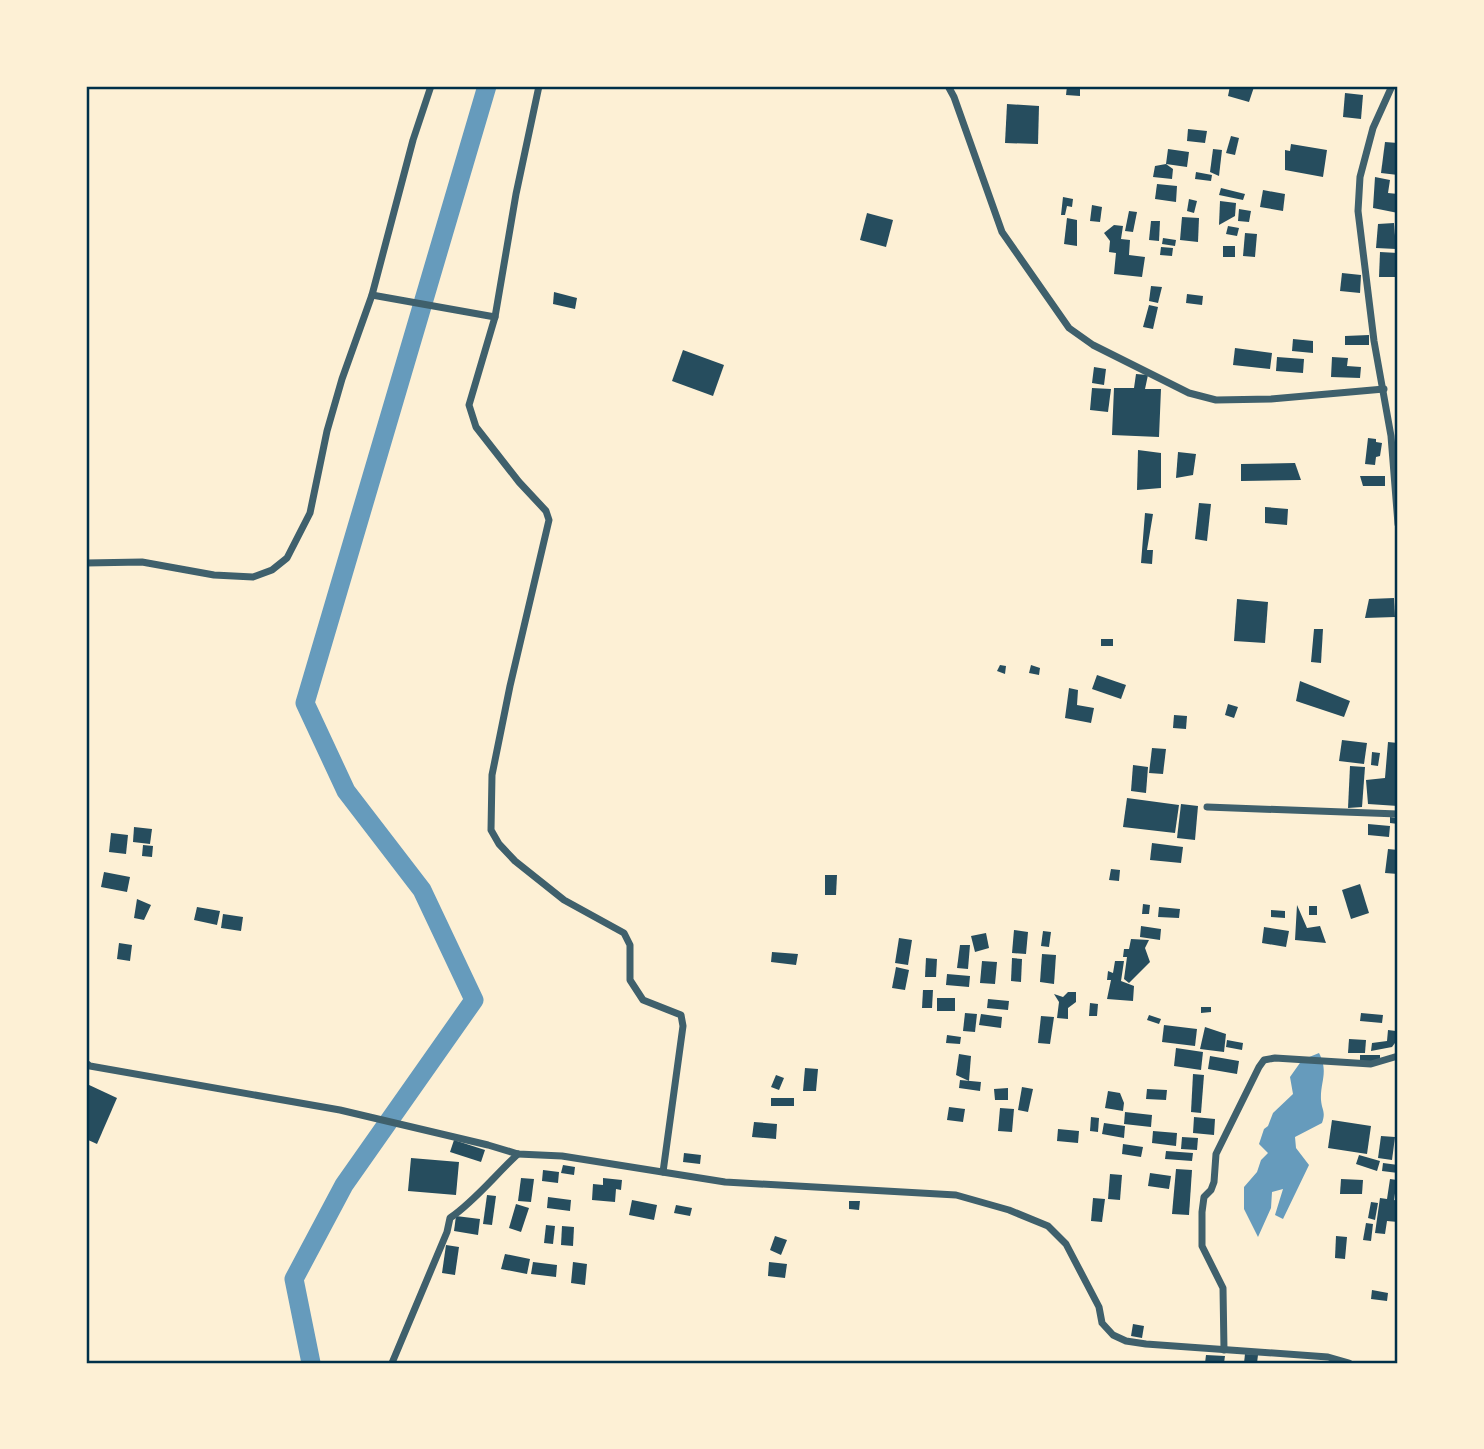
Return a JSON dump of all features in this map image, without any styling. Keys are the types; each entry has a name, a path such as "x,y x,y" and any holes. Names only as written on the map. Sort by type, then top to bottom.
{"street":[{"path":"86,563 142,562 214,575 253,577 272,570 287,558 310,513 327,430 372,295 431,86"},
{"path":"539,86 516,194 495,317 468,405 477,427 519,482 546,511 549,520 509,685 492,775 491,830 499,844 515,861 564,900 624,933 631,945 630,980 643,1000 681,1015 683,1026 663,1172"},
{"path":"948,86 1002,232 1069,328 1093,345 1189,393 1216,400 1272,399 1384,389"},
{"path":"1392,86 1373,128 1358,194 1374,341 1391,436 1398,524"},
{"path":"372,295 495,317"},
{"path":"1207,807 1398,814"},
{"path":"1224,1350 1223,1288 1202,1246 1202,1212 1204,1197 1211,1190 1213,1182 1216,1154 1259,1067 1264,1060 1275,1058 1371,1064 1398,1056"},
{"path":"86,1063 90,1066 340,1110 488,1144 518,1154 562,1156 725,1182 956,1195 1009,1210 1048,1226 1066,1244 1099,1307 1102,1323 1113,1335 1146,1344 1328,1357 1349,1363"},
{"path":"392,1363 450,1219 466,1207 518,1154"}],"water":[{"path":"1319,1053 1324,1071 1321,1094 1324,1113 1322,1123 1295,1137 1296,1148 1309,1165 1283,1219 1275,1215 1283,1189 1272,1192 1271,1208 1258,1237 1244,1209 1244,1187 1268,1153 1259,1144 1264,1129 1273,1113 1293,1094 1290,1077 1302,1060"}],"building":[{"path":"1067,86 1080,86 1080,96 1066,95"},
{"path":"1230,86 1254,87 1249,102 1228,96"},
{"path":"1345,93 1363,95 1361,119 1343,117"},
{"path":"1007,104 1039,106 1038,144 1005,143"},
{"path":"1188,129 1207,131 1205,143 1187,141"},
{"path":"1231,136 1239,138 1235,155 1226,153"},
{"path":"1385,142 1398,143 1398,175 1381,173"},
{"path":"1291,144 1327,150 1323,177 1285,170 1285,150 1290,151"},
{"path":"1168,149 1189,152 1187,167 1166,164"},
{"path":"1213,149 1222,150 1219,176 1210,172"},
{"path":"1166,164 1173,169 1172,179 1153,177 1155,166"},
{"path":"1196,172 1212,175 1211,181 1195,179"},
{"path":"1375,177 1390,180 1388,193 1398,194 1398,213 1373,208"},
{"path":"1157,184 1177,186 1176,202 1155,199"},
{"path":"1221,188 1245,194 1243,200 1219,195"},
{"path":"1263,190 1285,194 1283,211 1260,207"},
{"path":"1063,197 1073,199 1072,207 1067,206 1065,215 1061,215"},
{"path":"1189,199 1197,201 1194,213 1187,211"},
{"path":"1220,201 1236,203 1235,216 1219,225"},
{"path":"1092,205 1102,207 1100,222 1090,221"},
{"path":"1239,209 1251,211 1249,222 1238,221"},
{"path":"1129,211 1137,212 1133,232 1125,231"},
{"path":"867,213 893,220 886,247 860,240"},
{"path":"1182,217 1199,218 1198,242 1180,240"},
{"path":"1067,218 1077,220 1077,246 1064,244"},
{"path":"1151,221 1160,221 1159,241 1149,240"},
{"path":"1394,223 1396,249 1376,248 1378,224"},
{"path":"1114,225 1123,226 1121,239 1130,240 1129,255 1145,257 1142,277 1114,274 1116,253 1109,252 1110,241 1104,233"},
{"path":"1228,226 1239,228 1237,236 1226,234"},
{"path":"1245,233 1257,234 1255,257 1243,256"},
{"path":"1163,238 1176,240 1175,246 1162,244"},
{"path":"1223,246 1235,246 1235,257 1223,257"},
{"path":"1161,247 1173,248 1172,256 1160,255"},
{"path":"1380,252 1398,253 1398,277 1379,277"},
{"path":"1342,273 1361,275 1360,293 1340,291"},
{"path":"1151,286 1162,287 1158,303 1149,301"},
{"path":"554,292 577,298 575,309 553,304"},
{"path":"1187,294 1203,296 1202,305 1186,303"},
{"path":"1149,305 1158,307 1153,329 1143,327"},
{"path":"1369,335 1369,345 1345,345 1345,336"},
{"path":"1293,339 1313,341 1313,353 1292,351"},
{"path":"1235,348 1272,353 1270,369 1233,365"},
{"path":"683,350 724,365 713,396 672,381"},
{"path":"1277,357 1304,359 1303,373 1276,371"},
{"path":"1332,357 1348,358 1347,366 1361,367 1360,378 1331,377"},
{"path":"1094,367 1106,369 1104,385 1092,383"},
{"path":"1136,374 1148,375 1145,389 1161,389 1159,437 1112,435 1114,388 1134,388"},
{"path":"1092,388 1111,389 1108,412 1090,410"},
{"path":"1368,438 1382,443 1375,465 1365,464"},
{"path":"1138,450 1161,453 1161,488 1137,490"},
{"path":"1178,452 1196,454 1193,475 1176,478"},
{"path":"1295,463 1301,480 1241,481 1241,464"},
{"path":"1360,476 1385,476 1385,486 1363,486"},
{"path":"1199,503 1211,504 1207,541 1195,539"},
{"path":"1265,507 1288,509 1287,525 1265,523"},
{"path":"1145,513 1153,514 1147,550 1153,550 1152,564 1141,563"},
{"path":"1394,598 1395,617 1365,618 1369,599"},
{"path":"1237,599 1268,602 1265,643 1234,641"},
{"path":"1314,629 1323,629 1321,663 1311,662"},
{"path":"1101,639 1113,639 1113,646 1101,646"},
{"path":"1000,665 1006,666 1005,674 997,671"},
{"path":"1031,665 1040,668 1039,675 1029,673"},
{"path":"1097,675 1126,685 1121,699 1092,689"},
{"path":"1300,681 1350,701 1344,717 1296,701"},
{"path":"1069,688 1078,690 1077,705 1094,708 1091,723 1065,718"},
{"path":"1228,704 1238,707 1234,718 1225,715"},
{"path":"1174,715 1187,716 1186,729 1173,728"},
{"path":"1342,740 1367,743 1364,764 1339,761"},
{"path":"1388,742 1398,743 1398,806 1368,804 1366,780 1385,778"},
{"path":"1152,748 1166,749 1163,774 1149,773"},
{"path":"1372,752 1380,753 1378,766 1371,765"},
{"path":"1133,765 1148,767 1146,793 1131,791"},
{"path":"1350,766 1365,767 1362,807 1348,808"},
{"path":"1127,798 1179,805 1175,833 1123,827"},
{"path":"1181,804 1198,806 1195,840 1177,838"},
{"path":"1390,817 1398,818 1398,824 1390,823"},
{"path":"1368,824 1390,826 1389,837 1368,835"},
{"path":"134,827 152,829 150,844 133,842"},
{"path":"111,833 128,835 126,854 109,852"},
{"path":"1152,843 1183,847 1181,863 1150,860"},
{"path":"143,845 153,846 152,857 142,856"},
{"path":"1388,849 1398,850 1398,874 1385,873"},
{"path":"1111,869 1120,870 1119,881 1109,880"},
{"path":"104,872 130,877 127,892 101,887"},
{"path":"825,875 837,875 836,895 825,895"},
{"path":"1360,884 1369,913 1351,919 1342,890"},
{"path":"137,899 151,905 144,920 134,918"},
{"path":"1143,904 1150,905 1149,914 1142,914"},
{"path":"1297,905 1307,928 1320,926 1326,943 1295,940"},
{"path":"1309,906 1317,906 1317,915 1309,915"},
{"path":"197,907 220,911 217,925 194,920"},
{"path":"1159,907 1180,909 1179,918 1158,917"},
{"path":"1271,910 1285,911 1285,918 1271,917"},
{"path":"223,914 243,917 241,931 221,928"},
{"path":"1141,926 1161,929 1160,940 1140,937"},
{"path":"1264,927 1289,931 1286,947 1262,943"},
{"path":"1014,930 1028,932 1026,954 1012,953"},
{"path":"1043,931 1051,932 1049,947 1041,946"},
{"path":"986,933 989,948 975,952 971,936"},
{"path":"899,938 912,940 908,965 895,963"},
{"path":"1131,939 1149,940 1145,948 1150,962 1129,983 1124,979 1127,957 1123,957 1124,949 1129,949"},
{"path":"119,943 132,945 130,961 117,959"},
{"path":"960,945 970,945 968,969 957,968"},
{"path":"772,952 798,954 796,965 771,962"},
{"path":"1042,954 1056,955 1054,984 1040,982"},
{"path":"926,958 937,959 936,977 925,977"},
{"path":"1012,958 1022,959 1021,982 1011,981"},
{"path":"982,961 997,962 995,984 980,983"},
{"path":"1115,961 1124,961 1121,981 1134,986 1133,1001 1107,999 1111,980 1107,980 1108,971 1113,973"},
{"path":"896,967 909,970 905,990 892,988"},
{"path":"947,974 970,976 969,987 946,985"},
{"path":"923,990 933,990 932,1008 922,1008"},
{"path":"1068,992 1076,992 1076,1002 1068,1008 1068,1019 1057,1018 1059,1002 1054,994 1063,997"},
{"path":"937,998 955,998 955,1011 937,1011"},
{"path":"988,999 1009,1001 1008,1010 987,1008"},
{"path":"1090,1003 1098,1004 1097,1016 1089,1016"},
{"path":"1201,1007 1211,1007 1211,1012 1201,1013"},
{"path":"965,1013 977,1014 975,1032 963,1031"},
{"path":"1361,1013 1383,1015 1382,1023 1360,1021"},
{"path":"981,1014 1002,1017 1001,1028 979,1025"},
{"path":"1149,1015 1161,1019 1159,1024 1147,1020"},
{"path":"1041,1016 1054,1017 1050,1044 1038,1043"},
{"path":"1164,1025 1197,1029 1195,1046 1162,1042"},
{"path":"1398,1026 1398,1039 1392,1047 1371,1051 1372,1043 1387,1041 1388,1030 1396,1031"},
{"path":"1205,1027 1226,1034 1224,1052 1200,1049"},
{"path":"947,1035 961,1037 960,1044 946,1043"},
{"path":"1349,1039 1366,1040 1365,1053 1348,1053"},
{"path":"1227,1040 1243,1043 1242,1050 1226,1047"},
{"path":"1176,1048 1203,1052 1201,1070 1174,1066"},
{"path":"959,1054 971,1056 969,1081 956,1075"},
{"path":"1360,1055 1380,1055 1380,1061 1360,1061"},
{"path":"1210,1056 1239,1061 1237,1074 1208,1069"},
{"path":"805,1068 818,1069 816,1091 803,1091"},
{"path":"1193,1074 1204,1075 1201,1113 1191,1112"},
{"path":"776,1075 784,1078 779,1090 771,1087"},
{"path":"960,1080 981,1082 980,1091 959,1088"},
{"path":"87,1084 117,1098 97,1144 86,1139"},
{"path":"1022,1087 1033,1089 1028,1112 1018,1110"},
{"path":"1008,1088 1008,1100 995,1100 994,1089"},
{"path":"1147,1089 1167,1090 1166,1100 1146,1099"},
{"path":"1108,1091 1120,1093 1124,1103 1123,1111 1105,1108"},
{"path":"771,1098 794,1098 794,1106 771,1106"},
{"path":"949,1107 965,1109 963,1122 947,1120"},
{"path":"1000,1108 1014,1109 1012,1132 998,1131"},
{"path":"1125,1112 1152,1115 1151,1127 1124,1124"},
{"path":"1091,1117 1099,1118 1098,1132 1090,1131"},
{"path":"1194,1117 1215,1119 1214,1135 1193,1133"},
{"path":"1332,1120 1371,1126 1367,1154 1328,1148"},
{"path":"754,1122 777,1124 776,1139 752,1137"},
{"path":"1104,1123 1125,1126 1124,1138 1102,1134"},
{"path":"1058,1129 1079,1131 1078,1143 1057,1141"},
{"path":"1153,1131 1177,1133 1176,1146 1152,1143"},
{"path":"1381,1136 1395,1137 1392,1160 1378,1158"},
{"path":"1182,1137 1198,1138 1197,1150 1181,1149"},
{"path":"454,1140 485,1150 481,1162 450,1152"},
{"path":"1123,1144 1143,1147 1141,1157 1122,1154"},
{"path":"1166,1151 1193,1153 1192,1161 1165,1159"},
{"path":"684,1153 701,1155 700,1164 683,1162"},
{"path":"1359,1155 1380,1161 1377,1171 1356,1164"},
{"path":"411,1158 459,1162 456,1195 408,1191"},
{"path":"1383,1163 1398,1165 1398,1173 1382,1171"},
{"path":"563,1165 575,1167 574,1175 561,1173"},
{"path":"1176,1169 1192,1170 1189,1215 1172,1214"},
{"path":"543,1170 559,1172 558,1183 542,1181"},
{"path":"1150,1173 1171,1176 1169,1189 1148,1186"},
{"path":"1110,1174 1122,1175 1120,1200 1108,1199"},
{"path":"521,1178 534,1179 531,1202 518,1201"},
{"path":"603,1178 622,1180 621,1190 616,1189 615,1202 592,1200 593,1184 603,1185"},
{"path":"1341,1179 1363,1180 1362,1194 1340,1194"},
{"path":"1390,1179 1397,1180 1394,1200 1398,1201 1398,1222 1387,1221 1385,1234 1375,1233 1380,1198 1387,1199"},
{"path":"487,1195 496,1196 492,1225 483,1224"},
{"path":"548,1197 571,1200 570,1211 547,1208"},
{"path":"1093,1198 1105,1199 1102,1222 1091,1221"},
{"path":"632,1200 657,1205 654,1220 629,1215"},
{"path":"849,1201 860,1201 859,1210 849,1209"},
{"path":"1371,1202 1378,1203 1375,1220 1368,1218"},
{"path":"516,1204 529,1208 521,1232 509,1228"},
{"path":"676,1205 692,1208 690,1216 674,1213"},
{"path":"456,1216 480,1219 478,1235 454,1231"},
{"path":"1366,1223 1373,1224 1371,1241 1363,1240"},
{"path":"546,1225 555,1226 553,1244 544,1243"},
{"path":"562,1226 574,1227 573,1246 561,1245"},
{"path":"775,1236 787,1240 781,1255 770,1250"},
{"path":"1336,1236 1347,1237 1345,1259 1335,1258"},
{"path":"446,1245 459,1247 455,1275 442,1273"},
{"path":"505,1254 530,1259 527,1274 501,1269"},
{"path":"533,1262 557,1265 556,1277 531,1274"},
{"path":"573,1262 587,1264 585,1285 571,1283"},
{"path":"769,1262 787,1264 785,1278 768,1276"},
{"path":"1372,1290 1388,1293 1387,1301 1371,1299"},
{"path":"1133,1324 1144,1326 1142,1338 1131,1336"},
{"path":"1245,1354 1258,1355 1257,1363 1244,1363"},
{"path":"1206,1355 1225,1356 1224,1363 1205,1363"}],"waterway":[{"path":"311,1363 294,1279 344,1185 474,1000 422,890 346,791 305,703 487,86"}]}
